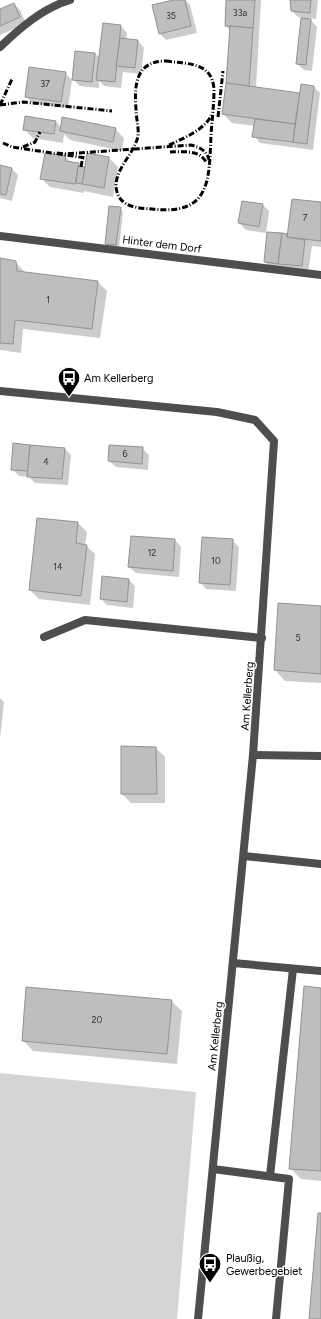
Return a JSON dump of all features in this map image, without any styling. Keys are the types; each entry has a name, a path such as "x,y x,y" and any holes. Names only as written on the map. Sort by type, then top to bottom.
{"street":[{"path":"0,47 16,32 40,15 70,0"},
{"name":"Hinter dem Dorf","path":"0,236 321,275"},
{"name":"Am Kellerberg","path":"0,391 217,412 255,420 274,441 253,755 198,1319"},
{"path":"44,637 85,620 262,638"},
{"path":"253,755 321,756"},
{"path":"244,856 321,864"},
{"path":"233,964 321,971"},
{"path":"270,1176 293,969"},
{"path":"213,1169 290,1179 276,1319"}],"shaded area":[{"path":"0,1073 196,1092 177,1319 0,1319"}],"building":[{"path":"173,0 185,0 191,26 159,34 152,5"},
{"path":"226,0 255,0 253,28 225,26"},
{"path":"290,0 311,0 310,13 291,11"},
{"path":"14,3 20,17 0,26 0,9"},
{"path":"301,18 311,19 306,65 296,64"},
{"path":"103,23 121,25 115,82 96,80"},
{"path":"230,26 253,28 249,86 226,83"},
{"path":"120,38 138,40 135,68 116,66"},
{"path":"75,51 95,53 92,82 72,80"},
{"path":"29,67 66,72 61,102 25,97"},
{"path":"226,83 300,93 295,124 222,114"},
{"path":"301,84 314,86 307,144 293,142"},
{"path":"25,116 56,121 54,134 23,130"},
{"path":"62,117 116,128 113,142 60,131"},
{"path":"255,119 295,124 293,142 252,137"},
{"path":"45,153 66,156 65,161 79,163 75,184 40,179"},
{"path":"87,153 109,157 104,188 82,184"},
{"path":"0,165 12,168 6,195 0,194"},
{"path":"78,166 85,167 82,184 76,183"},
{"path":"292,199 321,202 321,241 287,237"},
{"path":"242,201 263,204 259,227 238,223"},
{"path":"109,206 121,207 116,245 105,244"},
{"path":"267,232 282,233 278,264 264,262"},
{"path":"282,233 287,234 287,237 305,240 302,266 278,264"},
{"path":"0,258 16,261 17,271 98,281 92,329 15,320 13,344 0,343"},
{"path":"13,443 30,445 28,471 11,470"},
{"path":"30,445 65,448 62,479 27,477"},
{"path":"109,445 143,447 142,464 108,461"},
{"path":"37,518 78,522 76,543 87,545 81,596 29,590"},
{"path":"131,536 175,539 173,571 128,567"},
{"path":"202,537 233,539 230,585 199,583"},
{"path":"102,576 129,579 127,602 100,599"},
{"path":"278,603 321,606 321,674 274,670"},
{"path":"121,746 156,747 157,794 121,794"},
{"path":"304,986 321,988 321,1171 289,1169"},
{"path":"26,987 172,1000 167,1054 22,1041"},
{"path":"318,1213 321,1213 321,1319 309,1319"}],"railway":[{"path":"166,61 198,66 204,69 212,80 214,101 207,180 203,192 196,201 186,207 171,210 138,208 124,203 118,195 116,187 117,179 119,172 132,151 138,136 135,100 139,76 148,65 166,61"},
{"path":"218,117 223,71"},
{"path":"0,105 12,79"},
{"path":"0,105 23,102 112,111"},
{"path":"169,145 199,129 209,120 212,114"},
{"path":"23,147 35,142 40,132"},
{"path":"3,143 12,147 86,158"},
{"path":"57,153 64,154 191,145 203,150 207,154 209,160"},
{"path":"170,152 195,153 206,162"},
{"path":"81,167 83,156"}],"place":[{"name":"Am Kellerberg","path":"69,398"},
{"name":"Plaußig, Gewerbegebiet","path":"210,1284"}]}
